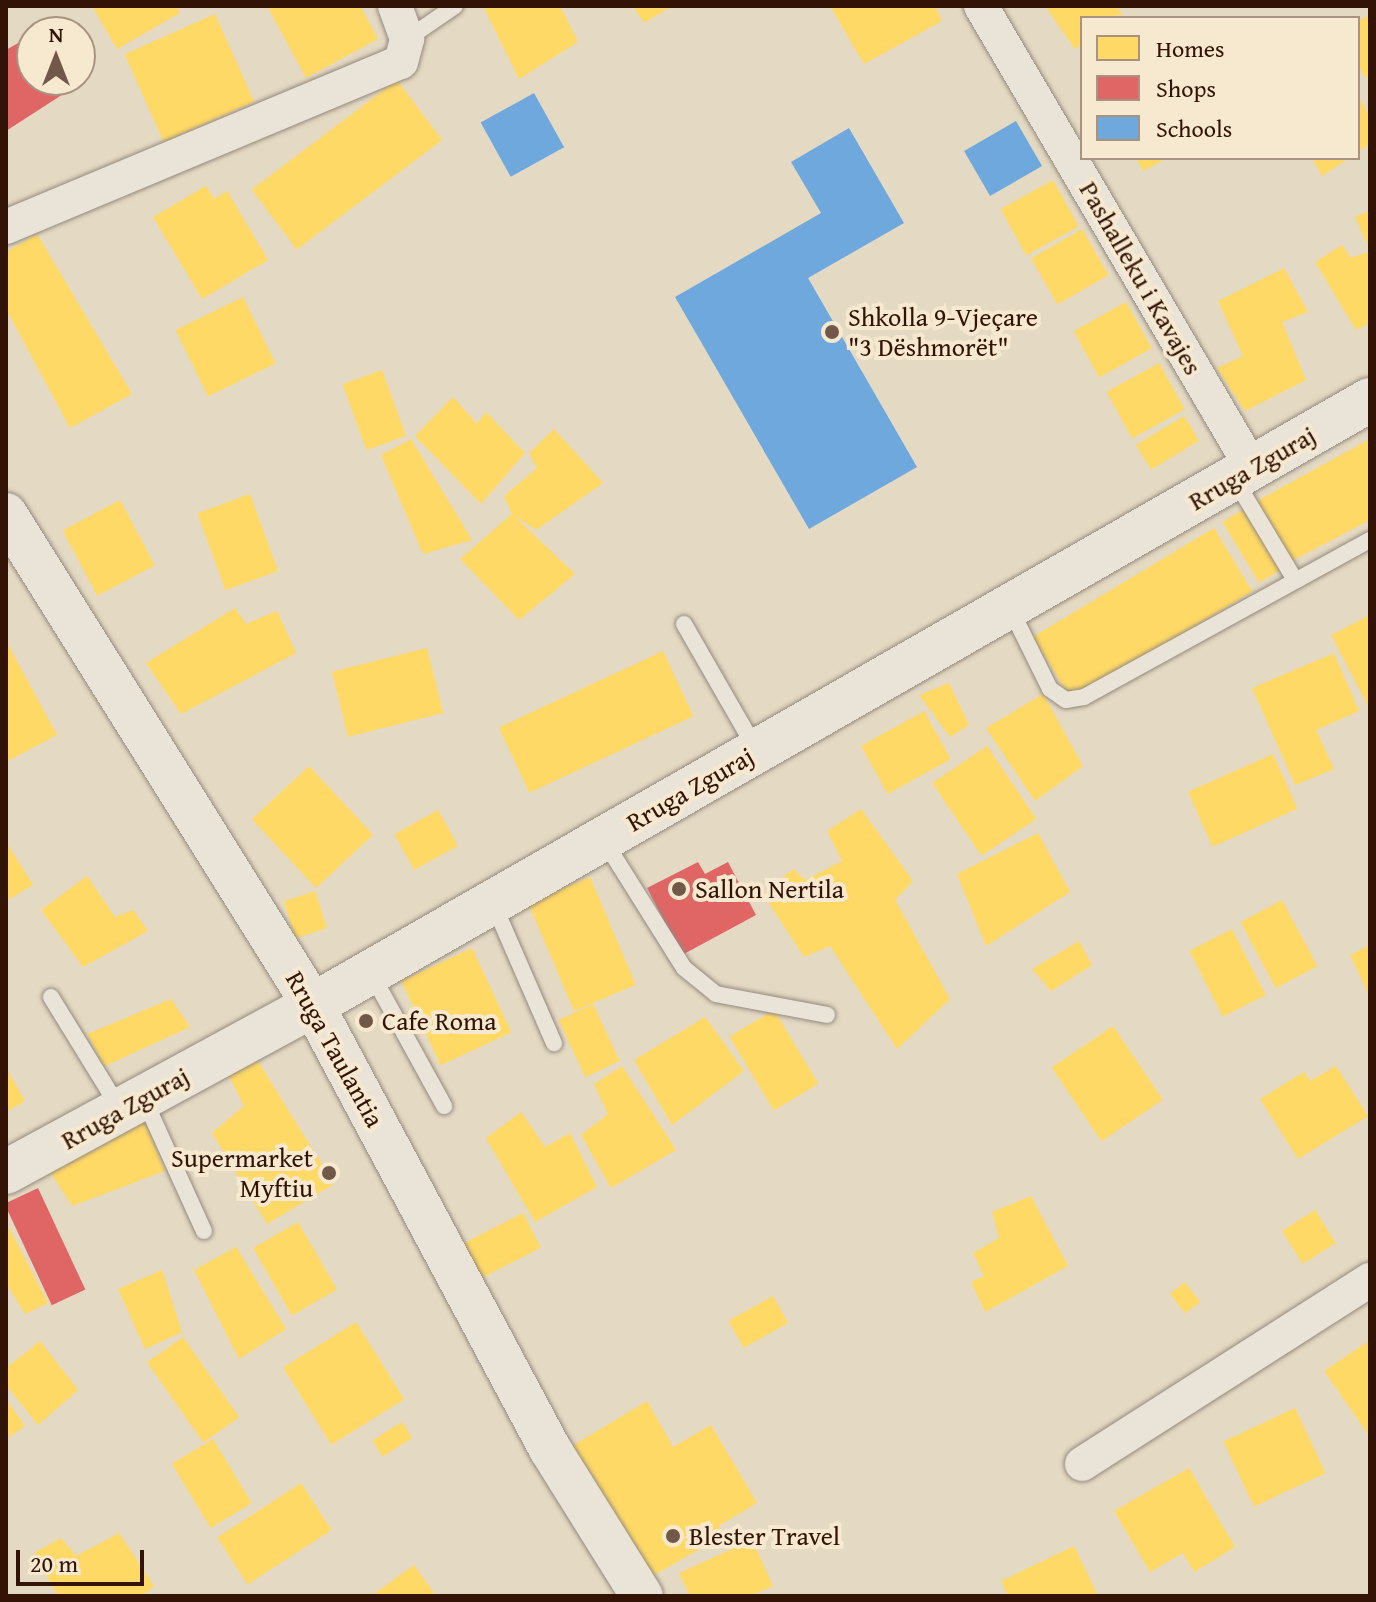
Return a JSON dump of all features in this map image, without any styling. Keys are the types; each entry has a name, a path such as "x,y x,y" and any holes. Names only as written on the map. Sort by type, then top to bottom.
{"main road":[{"name":"Rruga Zguraj","path":"6,1172 313,1005 1370,400"}],"street":[{"path":"6,227 401,62 407,39 395,6"},
{"name":"Pashalleku i Kavajes","path":"981,6 1243,473"},
{"name":"Rruga Taulantia","path":"6,514 313,1005 550,1449 642,1596"},
{"path":"1082,1464 1370,1280"}],"lane":[{"path":"407,39 455,6"},
{"path":"1243,473 1294,578"},
{"path":"1009,606 1050,689 1066,700 1084,697 1294,578 1370,540"},
{"path":"684,624 757,751"},
{"path":"603,839 684,968 716,994 827,1015"},
{"path":"493,902 554,1043"},
{"path":"371,972 444,1106"},
{"path":"51,997 132,1104 204,1231"}],"building: Homes":[{"path":"92,6 176,6 180,13 117,49"},
{"path":"267,6 360,6 378,39 306,78"},
{"path":"483,6 560,6 578,42 519,79"},
{"path":"633,6 672,6 644,23"},
{"path":"830,6 935,6 942,21 864,64"},
{"path":"1045,6 1116,6 1123,15 1080,16 1080,45 1075,49"},
{"path":"215,14 254,102 164,142 125,54"},
{"path":"1370,15 1370,75 1365,78 1360,69 1360,20"},
{"path":"397,80 442,140 297,249 252,190"},
{"path":"1360,100 1370,117 1370,144 1360,151"},
{"path":"1137,160 1163,160 1143,171"},
{"path":"1313,160 1346,160 1322,176"},
{"path":"1053,180 1079,226 1026,255 1001,209"},
{"path":"206,186 214,199 227,191 268,260 202,299 153,217"},
{"path":"1370,210 1370,251 1355,217"},
{"path":"1082,229 1108,275 1057,304 1031,258"},
{"path":"37,234 132,394 70,428 6,309 6,252"},
{"path":"1342,245 1351,258 1370,251 1370,323 1356,330 1315,262"},
{"path":"1284,268 1308,312 1282,322 1306,380 1245,411 1217,368 1243,356 1218,301"},
{"path":"243,297 275,364 208,396 176,330"},
{"path":"1126,302 1152,348 1099,377 1074,331"},
{"path":"1159,363 1185,409 1132,438 1107,392"},
{"path":"382,370 406,436 366,450 343,384"},
{"path":"453,397 477,424 486,412 525,453 481,504 415,436"},
{"path":"1184,416 1199,441 1151,470 1136,445"},
{"path":"554,429 603,483 536,530 512,514 504,496 537,468 529,453"},
{"path":"411,439 472,540 423,554 381,455"},
{"path":"1370,439 1370,520 1292,561 1257,501"},
{"path":"250,494 278,571 225,590 197,513"},
{"path":"120,500 155,565 97,596 63,531"},
{"path":"1244,509 1281,570 1259,583 1223,522"},
{"path":"512,514 575,574 519,620 460,559"},
{"path":"1214,528 1252,591 1071,700 1033,637"},
{"path":"235,608 246,624 277,611 296,653 181,714 146,663"},
{"path":"1370,615 1370,710 1331,635"},
{"path":"6,641 57,735 6,762"},
{"path":"427,648 443,713 348,737 332,672"},
{"path":"663,651 693,716 529,793 499,727"},
{"path":"1334,653 1359,711 1316,730 1334,769 1295,785 1252,688"},
{"path":"949,683 969,725 950,737 919,695"},
{"path":"1043,694 1083,766 1035,801 986,728"},
{"path":"924,711 951,759 888,794 861,746"},
{"path":"987,746 1036,819 981,856 932,783"},
{"path":"1273,754 1297,809 1212,847 1188,792"},
{"path":"309,766 373,835 316,888 252,819"},
{"path":"861,809 913,881 895,900 950,999 897,1049 830,946 804,957 763,894 793,869 805,880 842,861 827,831"},
{"path":"438,810 458,846 414,870 394,834"},
{"path":"1038,833 1070,892 986,946 957,874"},
{"path":"6,842 33,885 6,901"},
{"path":"87,876 115,917 133,910 148,931 83,967 41,910"},
{"path":"590,877 636,985 574,1011 528,903"},
{"path":"315,891 327,928 296,938 284,901"},
{"path":"1282,900 1317,966 1276,988 1241,922"},
{"path":"1232,929 1266,995 1223,1017 1189,951"},
{"path":"1079,941 1092,965 1051,991 1032,969"},
{"path":"1370,945 1370,997 1350,955"},
{"path":"472,948 511,1032 441,1065 401,981"},
{"path":"171,999 190,1027 105,1066 87,1034"},
{"path":"593,1004 620,1061 585,1077 559,1020"},
{"path":"774,1010 818,1084 774,1110 729,1037"},
{"path":"705,1017 744,1071 672,1125 634,1060"},
{"path":"1113,1026 1163,1100 1101,1141 1052,1067"},
{"path":"256,1058 334,1184 267,1224 212,1133 244,1106 228,1074"},
{"path":"622,1066 676,1150 611,1188 581,1135 608,1114 594,1084"},
{"path":"1336,1066 1368,1116 1298,1159 1260,1099 1304,1072 1310,1081"},
{"path":"6,1068 25,1101 6,1112"},
{"path":"521,1112 545,1147 570,1133 597,1187 535,1222 486,1138"},
{"path":"145,1122 165,1171 72,1206 48,1169"},
{"path":"1031,1196 1068,1266 985,1312 971,1282 984,1276 973,1253 999,1238 992,1212"},
{"path":"1315,1210 1336,1243 1303,1264 1282,1231"},
{"path":"523,1213 541,1248 471,1283 454,1248"},
{"path":"6,1222 48,1303 25,1314 6,1283"},
{"path":"298,1222 337,1290 292,1316 253,1248"},
{"path":"236,1247 286,1329 239,1359 194,1270"},
{"path":"162,1270 182,1332 145,1349 118,1289"},
{"path":"1185,1282 1200,1302 1185,1313 1170,1293"},
{"path":"773,1296 788,1323 743,1348 728,1321"},
{"path":"356,1322 404,1399 331,1445 283,1368"},
{"path":"183,1337 239,1417 203,1443 147,1362"},
{"path":"1370,1340 1370,1437 1324,1371"},
{"path":"40,1341 78,1390 38,1425 6,1385 6,1368"},
{"path":"6,1399 25,1426 6,1439"},
{"path":"647,1401 673,1447 711,1425 757,1503 718,1526 724,1535 649,1578 572,1446"},
{"path":"1295,1408 1325,1473 1254,1507 1223,1441"},
{"path":"402,1422 412,1438 382,1457 372,1441"},
{"path":"213,1439 252,1503 210,1528 172,1464"},
{"path":"1189,1468 1235,1547 1194,1572 1183,1553 1150,1572 1114,1511"},
{"path":"301,1483 331,1530 248,1584 217,1537"},
{"path":"119,1533 154,1586 142,1596 58,1596 34,1553 61,1538 76,1556"},
{"path":"752,1540 773,1586 750,1596 690,1596 679,1573"},
{"path":"1074,1546 1098,1596 1008,1596 1001,1581"},
{"path":"414,1565 436,1596 371,1596"}],"building: Shops":[{"path":"16,44 16,96 60,96 6,131 6,50"},
{"path":"698,862 705,874 728,862 756,915 682,955 647,888"},
{"path":"38,1188 85,1290 52,1305 6,1207 6,1203"}],"building: Schools":[{"path":"534,93 564,147 511,177 481,123"},
{"path":"1016,121 1042,166 990,196 964,151"},
{"path":"849,128 904,223 808,278 917,467 809,529 675,297 821,213 791,162"}],"place":[{"name":"Shkolla 9-Vjeçare \"3 Dëshmorët\"","path":"832,332"},
{"name":"Sallon Nertila","path":"679,889"},
{"name":"Cafe Roma","path":"366,1021"},
{"name":"Supermarket Myftiu","path":"329,1173"},
{"name":"Blester Travel","path":"673,1536"}]}
